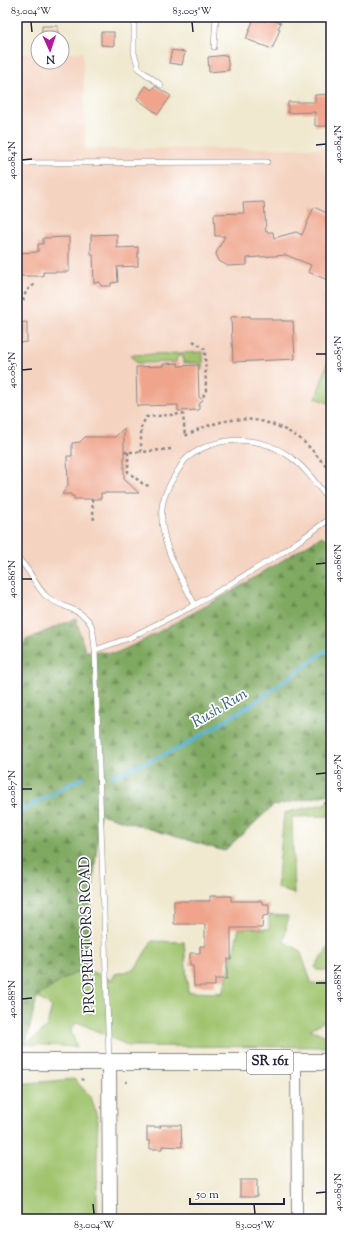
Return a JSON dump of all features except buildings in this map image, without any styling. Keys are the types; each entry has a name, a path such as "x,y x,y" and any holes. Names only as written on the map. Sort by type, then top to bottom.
{"main road":[{"name":"SR 161","path":"17,1062 331,1062"}],"street":[{"name":"PROPRIETORS ROAD","path":"109,1062 110,1219"},
{"path":"296,1062 297,1219"}],"lane":[{"path":"134,17 134,54 140,69 161,85"},
{"path":"214,47 216,17"},
{"path":"17,163 267,162"},
{"path":"195,605 174,562 163,532 162,508 169,483 186,458 209,444 233,439 263,443 287,455 306,472 331,503"},
{"path":"94,650 128,638 195,605 282,553 331,518"},
{"name":"PROPRIETORS ROAD","path":"17,558 23,562 44,594 53,601 84,615 91,626 94,650 109,1062"}],"path":[{"path":"23,301 26,291 36,283"},
{"path":"193,341 205,349 206,392 202,398"},
{"path":"124,452 141,452"},
{"path":"128,452 128,472 143,484 149,486"},
{"path":"92,499 94,522"},
{"path":"324,804 331,801"}],"shaded area":[{"path":"83,52 85,149 331,148 331,781 17,786 17,53 30,53 30,70 70,70 70,53"}],"green space":[{"path":"203,352 203,370 199,363 184,363 183,356 177,356 176,362 137,363 131,355"},
{"path":"331,352 331,404 316,398"},
{"path":"322,536 331,541 331,794 273,806 224,851 100,814 85,969 65,978 37,997 26,1044 17,1044 17,653 26,640 76,618 85,651 116,653 142,641 231,592"},
{"path":"331,798 331,816 292,817 294,894 277,888 284,813 324,804"},
{"path":"269,915 288,916 284,942 300,950 312,984 331,982 331,1018 310,1029 331,1038 331,1047 129,1046 77,1022 71,1031 77,1047 26,1044 46,1028 52,1007 37,997 65,978 85,969 112,980 115,974 135,969 152,941 184,942 188,992 222,993 227,979 239,928 269,929"},
{"path":"331,946 331,971 317,970 315,967 327,949"},
{"path":"74,1079 91,1097 98,1120 97,1219 17,1219 17,1084"}],"waterway":[{"name":"Rush Run","path":"113,776 182,747 256,702 331,647"},
{"name":"Rush Run","path":"17,813 82,778"}]}
